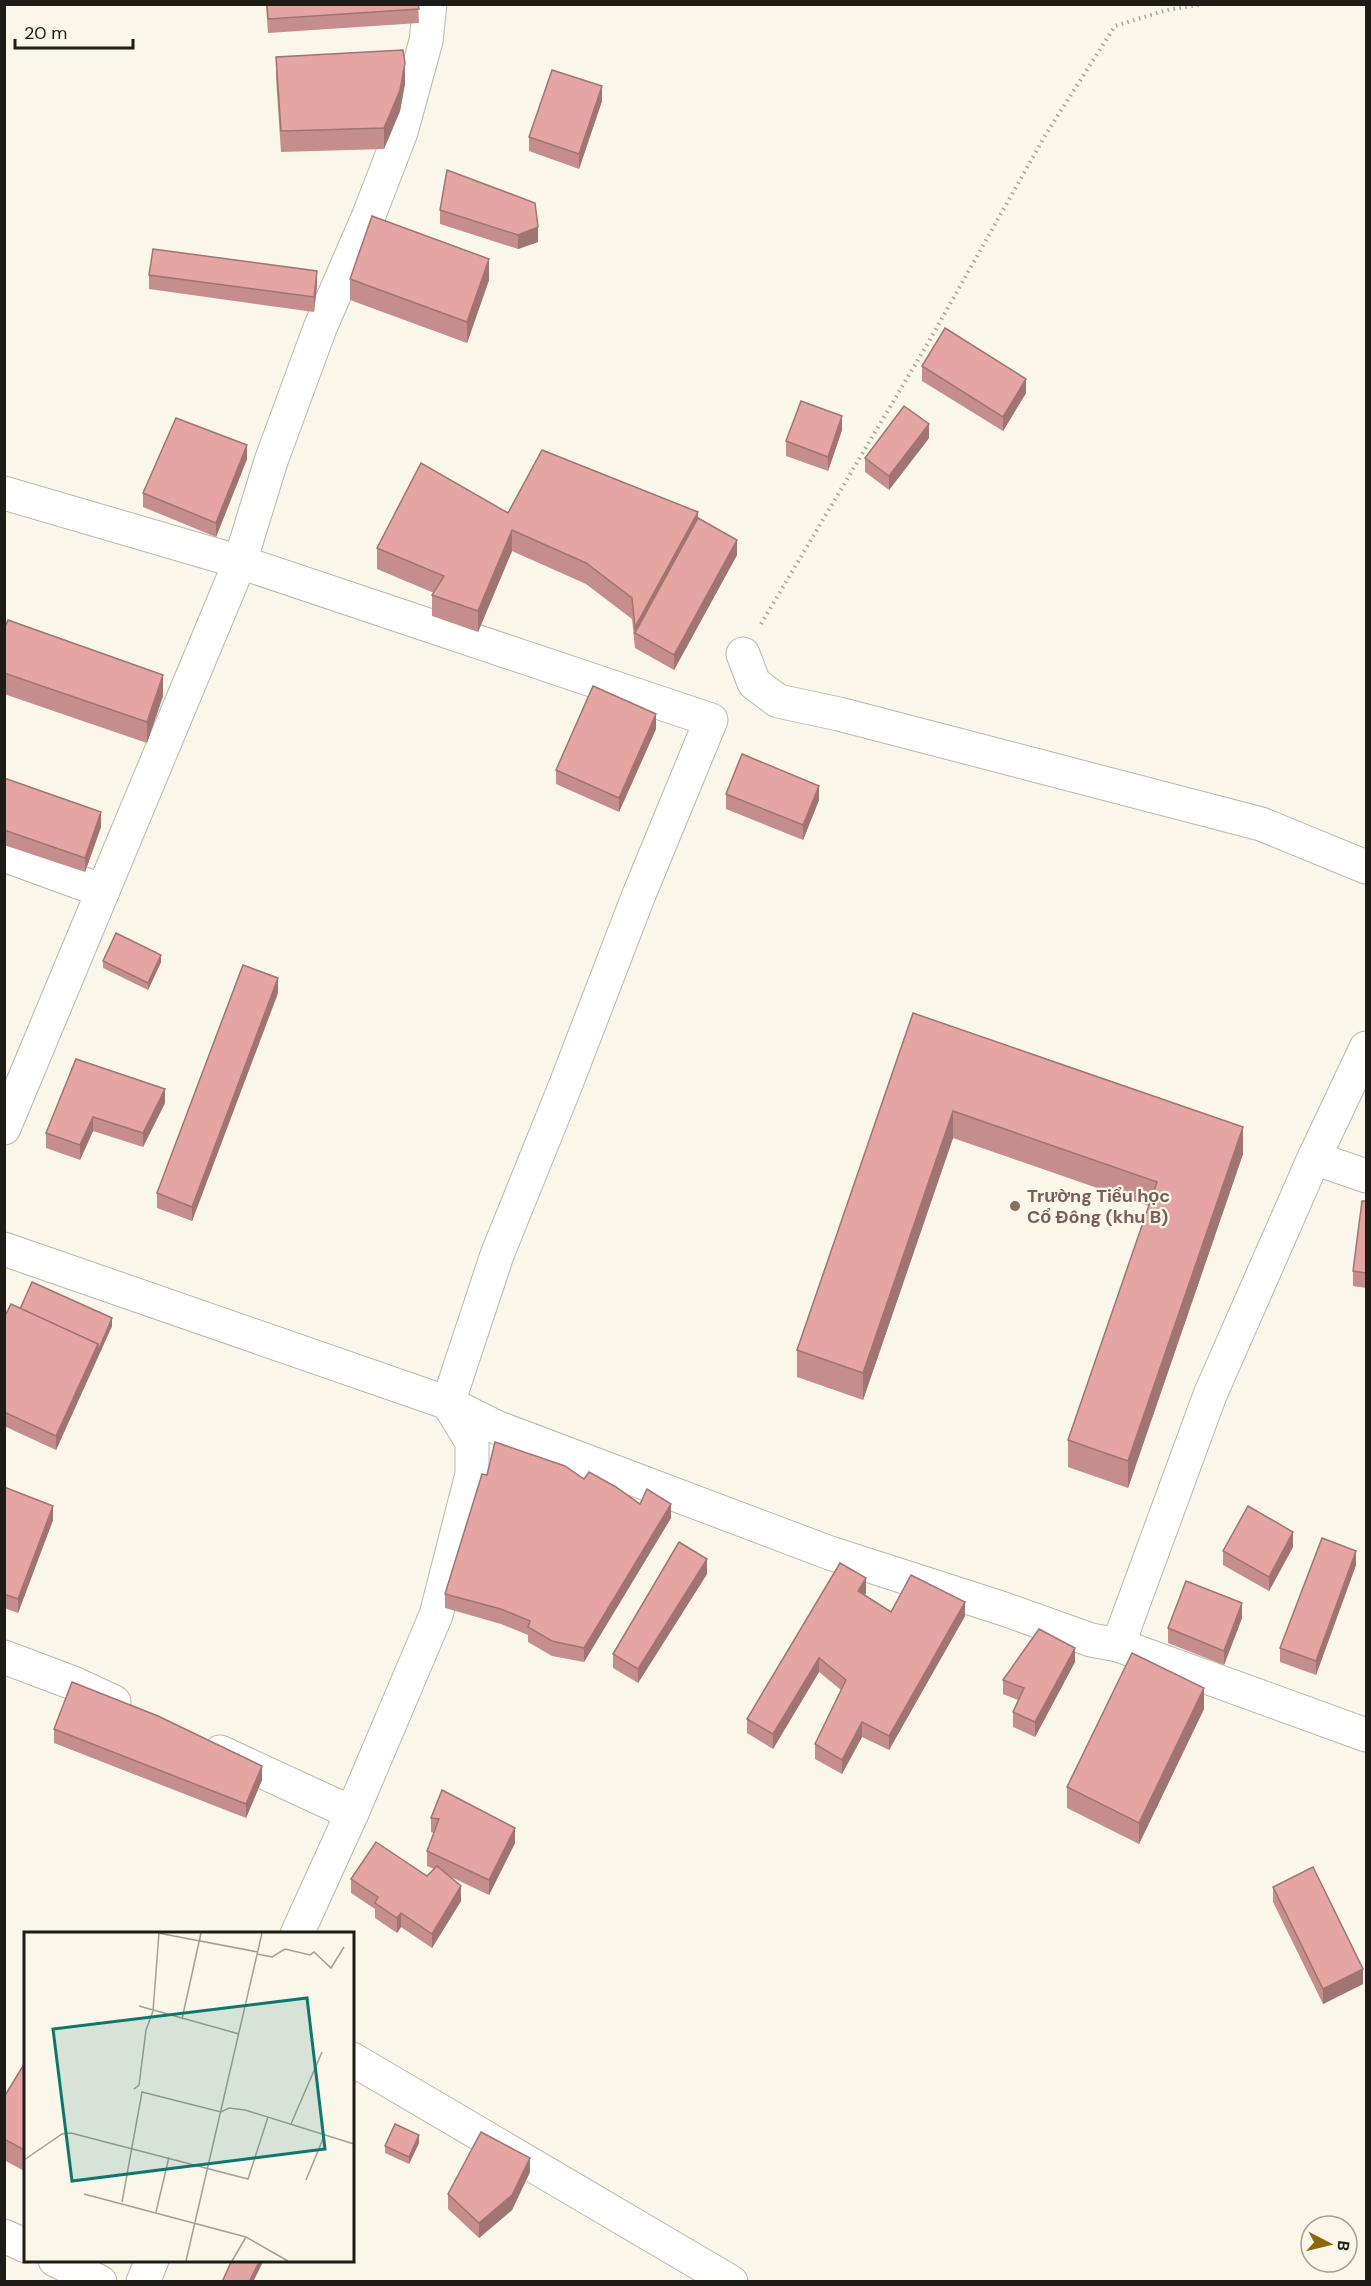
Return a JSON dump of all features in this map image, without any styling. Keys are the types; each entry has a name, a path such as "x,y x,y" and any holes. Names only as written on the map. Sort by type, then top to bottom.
{"street":[{"path":"4,1128 240,562 271,461 321,328 369,216 401,132 426,41 430,4"},
{"path":"4,493 240,562 711,720 638,897 497,1255 448,1403 472,1442 472,1474 436,1615 352,1813 298,1932"},
{"path":"743,654 754,683 778,701 839,714 1261,824 1366,867"},
{"path":"4,855 103,891"},
{"path":"1118,1645 1210,1395 1314,1158 1366,1048"},
{"path":"1314,1158 1366,1176"},
{"path":"4,1249 448,1403 496,1427 830,1553 1001,1608 1091,1640 1118,1645 1366,1735"},
{"path":"4,1657 73,1683 145,1717"},
{"path":"194,1740 352,1813"},
{"path":"354,2061 731,2282"},
{"path":"4,2236 24,2245"},
{"path":"59,2262 100,2282"},
{"path":"143,2282 151,2262"}],"path":[{"path":"743,654 928,343 1046,134 1115,26 1167,10 1203,4"}],"building":[{"path":"267,4 418,4 419,9 268,19"},
{"path":"403,50 405,63 400,90 384,128 281,131 276,57"},
{"path":"552,70 602,86 579,154 529,137"},
{"path":"447,170 535,203 538,227 518,235 440,210"},
{"path":"372,216 489,259 467,322 350,279"},
{"path":"153,249 317,271 314,297 149,275"},
{"path":"945,328 1026,379 1003,417 922,366"},
{"path":"801,401 842,416 828,457 786,441"},
{"path":"904,406 929,424 889,476 865,458"},
{"path":"176,418 247,445 216,523 143,493"},
{"path":"542,450 698,512 635,627 632,598 586,563 512,530 478,611 432,595 444,576 377,548 421,463 508,513"},
{"path":"698,518 737,540 674,655 635,633"},
{"path":"8,620 163,675 147,722 4,673 4,629"},
{"path":"593,686 656,714 619,798 556,770"},
{"path":"742,754 819,786 803,825 726,794"},
{"path":"4,778 101,812 85,858 4,830"},
{"path":"116,933 161,955 148,983 103,961"},
{"path":"243,965 278,978 192,1207 157,1193"},
{"path":"913,1013 1243,1127 1128,1461 1068,1440 1157,1182 953,1111 863,1373 797,1350"},
{"path":"76,1059 165,1089 143,1133 93,1117 80,1145 46,1133"},
{"path":"1362,1201 1366,1201 1366,1273 1353,1271"},
{"path":"32,1282 112,1318 98,1351 98,1344 20,1309"},
{"path":"11,1304 98,1344 56,1436 4,1412 4,1318"},
{"path":"495,1442 565,1466 584,1479 589,1472 640,1504 647,1489 671,1504 584,1648 552,1641 528,1627 530,1621 501,1609 445,1594 482,1474 487,1475"},
{"path":"4,1487 53,1506 18,1599 4,1594"},
{"path":"1248,1506 1293,1532 1269,1577 1223,1551"},
{"path":"1322,1538 1356,1551 1316,1661 1280,1648"},
{"path":"679,1542 707,1559 638,1669 613,1654"},
{"path":"840,1563 866,1578 858,1591 891,1612 911,1575 965,1602 889,1736 862,1722 842,1760 815,1744 846,1680 819,1658 773,1734 747,1719"},
{"path":"1186,1581 1242,1603 1224,1651 1168,1628"},
{"path":"1039,1629 1075,1648 1035,1722 1013,1712 1024,1688 1003,1680"},
{"path":"1132,1653 1204,1688 1139,1823 1067,1787"},
{"path":"72,1682 158,1716 262,1766 246,1804 54,1729"},
{"path":"442,1790 515,1828 489,1880 427,1851 439,1819 431,1818"},
{"path":"376,1842 427,1876 437,1866 461,1886 432,1934 401,1913 397,1918 375,1903 378,1897 351,1879"},
{"path":"1313,1867 1363,1969 1323,1989 1273,1887"},
{"path":"24,2064 24,2150 4,2139 4,2097"},
{"path":"395,2124 419,2135 409,2157 385,2146"},
{"path":"481,2132 530,2158 512,2195 479,2223 448,2194"},
{"path":"231,2262 259,2262 249,2282 222,2282"}],"place":[{"name":"Trường Tiểu học Cổ Đông (khu B)","path":"1015,1206"}]}
